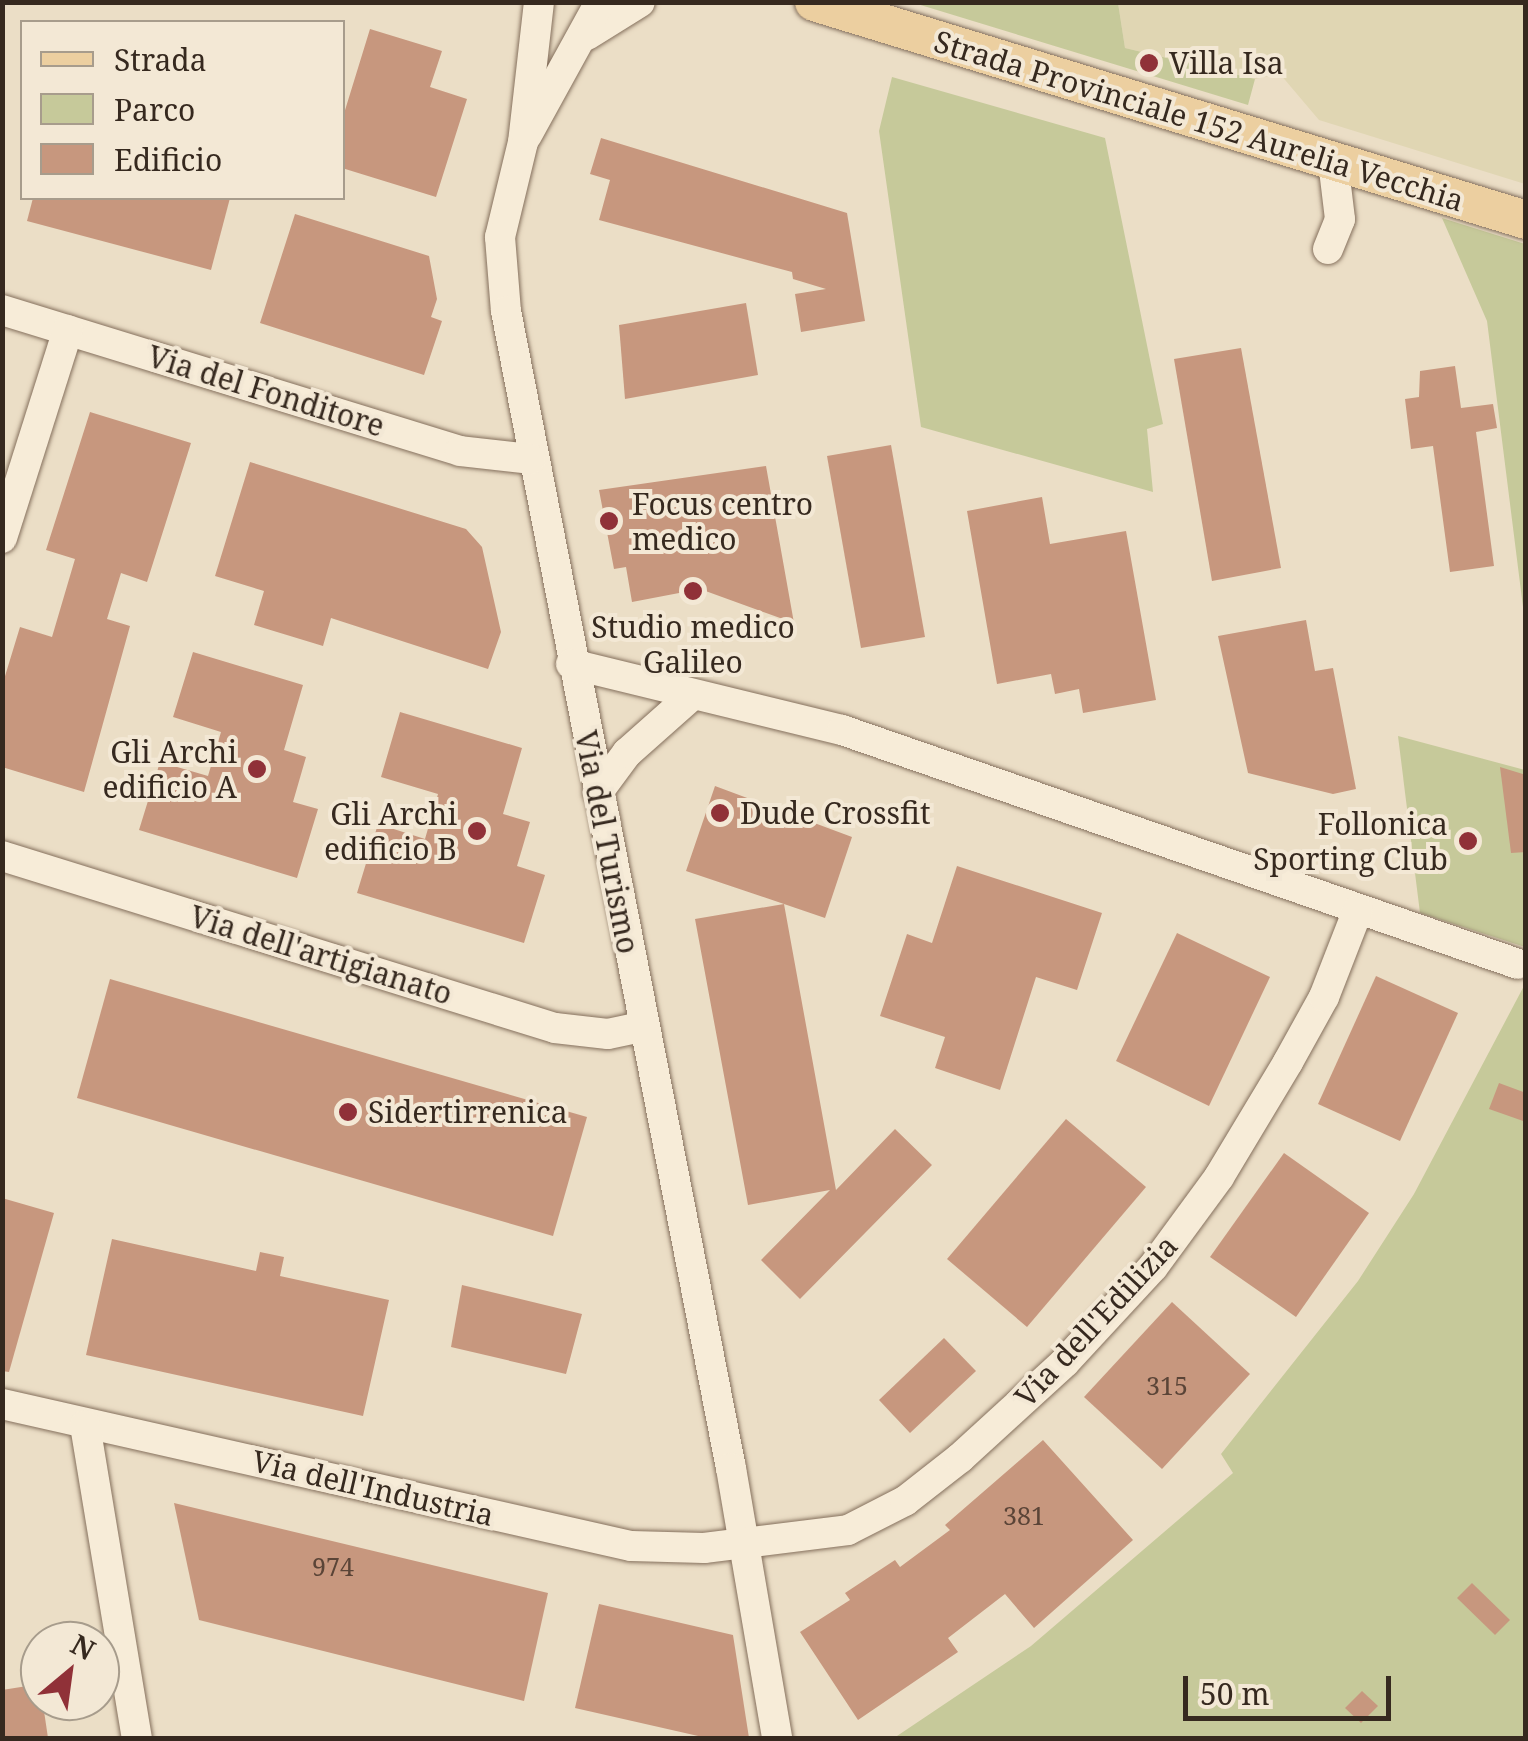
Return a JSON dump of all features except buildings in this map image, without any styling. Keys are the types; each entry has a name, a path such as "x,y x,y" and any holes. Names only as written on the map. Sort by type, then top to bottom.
{"main road":[{"name":"Strada Provinciale 152 Aurelia Vecchia","path":"829,5 1526,220"}],"street":[{"name":"Via del Turismo","path":"524,142 600,2"},
{"name":"Via del Turismo","path":"584,37 640,2"},
{"name":"Via del Turismo","path":"535,9 524,142 503,212 500,264 531,459 745,1542 776,1738"},
{"path":"1328,248 1340,220 1334,160"},
{"name":"Via del Fonditore","path":"2,310 460,451 531,459"},
{"path":"2,538 68,330"},
{"path":"571,664 690,697 842,730 1358,910 1391,914 1518,964"},
{"path":"598,792 627,754 690,697"},
{"name":"Via dell'artigianato","path":"2,856 555,1028 608,1034 642,1026"},
{"name":"Via dell'Edilizia","path":"745,1542 789,1542 848,1530 905,1501 1065,1362 1153,1267 1219,1177 1324,997 1358,910"},
{"name":"Via dell'Industria","path":"2,1404 631,1546 745,1542"},
{"path":"86,1425 137,1738"}],"shaded area":[{"path":"1118,3 1525,3 1525,184 1319,120 1280,74 1255,79 1125,48"}],"green space":[{"name":"Villa Isa","path":"914,3 1118,3 1125,48 1255,79 1248,105"},
{"path":"892,77 1105,138 1163,424 1147,429 1153,492 921,427 879,131"},
{"path":"1442,218 1525,244 1525,623 1487,321"},
{"name":"Follonica Sporting Club","path":"1398,736 1525,770 1525,947 1420,913"},
{"path":"1525,984 1525,1738 894,1738 1031,1646 1233,1473 1221,1454 1358,1281 1414,1194"}],"place":[{"name":"Villa Isa","path":"1149,63"},
{"name":"Focus centro medico","path":"609,521"},
{"name":"Studio medico Galileo","path":"693,591"},
{"name":"Gli Archi edificio A","path":"257,769"},
{"name":"Dude Crossfit","path":"720,813"},
{"name":"Gli Archi edificio B","path":"477,831"},
{"name":"Follonica Sporting Club","path":"1468,841"},
{"name":"Sidertirrenica","path":"348,1112"}]}
